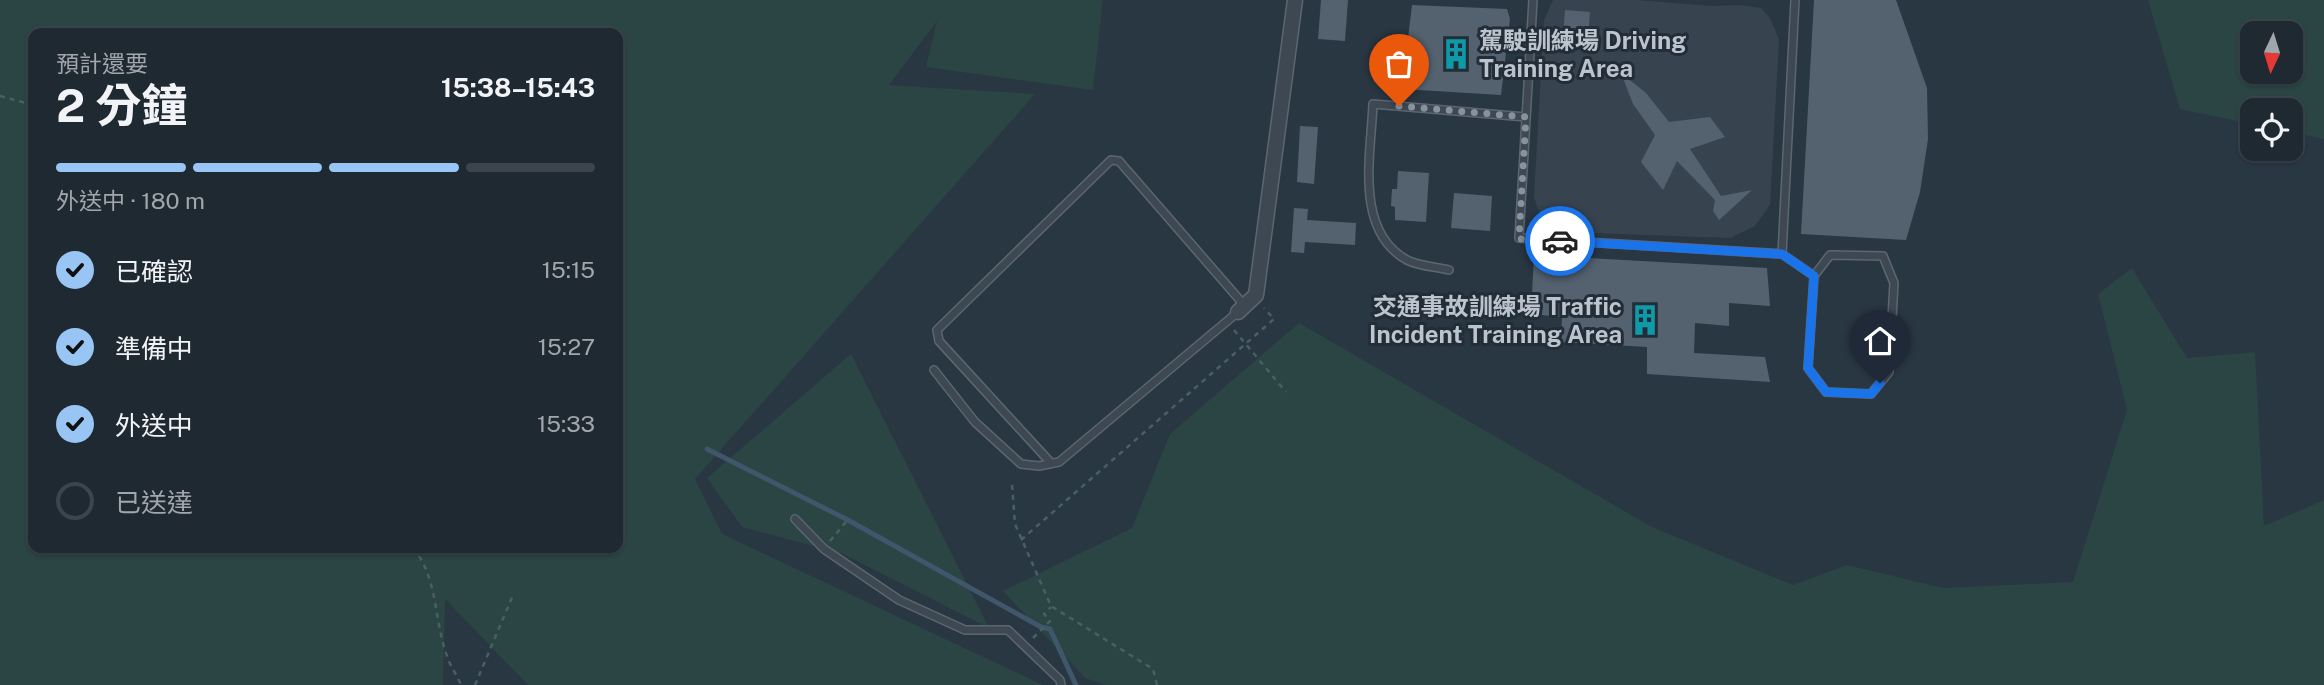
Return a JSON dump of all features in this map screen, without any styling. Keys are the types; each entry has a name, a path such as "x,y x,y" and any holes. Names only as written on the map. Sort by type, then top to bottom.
{"street":[{"path":"1241,309 1280,129 1295,0"}],"lane":[{"path":"1532,0 1519,239 1782,254 1814,276"},
{"path":"1782,254 1795,0"},
{"path":"1449,270 1408,260 1382,238 1369,200 1373,104 1526,117"},
{"path":"934,370 975,422 1021,464 1039,466 1051,463 1059,461 1241,309 1119,160 1111,160 937,330 939,341 1051,463"},
{"path":"1830,255 1882,256 1894,283 1889,372 1871,394 1826,392 1808,368 1814,276 1830,255"},
{"path":"795,519 824,549 866,581 899,600 965,630 1008,630 1060,680 1061,685"}],"path":[{"path":"0,96 28,104"},
{"path":"1021,540 1245,342 1274,319 1241,309 1245,342 1286,392"},
{"path":"1012,485 1015,524 1051,606 1153,669 1157,685"},
{"path":"838,531 846,522"},
{"path":"418,553 422,558 436,603 446,655 461,685"},
{"path":"475,685 513,596"},
{"path":"1034,636 1049,621 1044,614 1051,606"}],"shaded area":[{"path":"1553,0 1637,0 1712,6 1740,5 1761,8 1770,18 1779,39 1770,205 1755,226 1730,238 1563,232 1552,227 1538,209 1534,197 1544,20"}],"green space":[{"path":"0,0 1103,0 1093,90 926,67 937,21 889,85 1035,94 695,479 722,534 1043,685 528,685 445,599 443,685 0,685"},
{"path":"2148,0 2324,0 2324,139 2303,135 2303,98 2240,98 2240,122 2180,109"},
{"path":"2132,268 2187,358 2255,352 2264,526 2324,500 2324,685 1105,685 1085,678 1003,591 1132,528 1170,434 1299,323 1652,527 1793,585 1847,565 1943,588 2073,582 2127,410 2098,294"},
{"path":"851,354 989,628 843,554 742,527 707,478"}],"building":[{"path":"1321,0 1348,0 1345,41 1318,39"},
{"path":"1814,0 1896,0 1927,88 1928,139 1920,192 1906,240 1801,234"},
{"name":"駕駛訓練場 Driving Training Area","path":"1412,5 1507,9 1510,19 1501,95 1402,89"},
{"path":"1565,10 1590,12 1588,39 1563,37"},
{"path":"1621,73 1646,93 1669,122 1710,117 1725,137 1690,149 1721,196 1752,190 1719,220 1713,211 1715,200 1677,161 1663,190 1641,162 1655,135 1633,104"},
{"path":"1300,126 1318,127 1314,184 1297,182"},
{"path":"1398,171 1429,173 1426,222 1395,220 1395,207 1391,206 1392,189 1397,189"},
{"path":"1454,193 1492,196 1490,231 1451,228"},
{"path":"1294,208 1308,209 1307,220 1356,223 1355,245 1305,242 1304,253 1291,252"},
{"name":"交通事故訓練場 Traffic Incident Training Area","path":"1534,255 1767,268 1770,306 1729,303 1729,326 1695,323 1694,353 1765,357 1770,382 1647,374 1647,347 1561,342 1562,317 1531,314"}],"waterway":[{"path":"707,449 846,519 1041,627 1050,629 1076,685"}],"way so far":[{"path":"1399,106 1526,117 1519,239 1560,241"}],"place":[{"name":"駕駛訓練場 Driving Training Area","path":"1456,54"},
{"name":"交通事故訓練場 Traffic Incident Training Area","path":"1645,320"}],"route":[{"path":"1560,241 1782,254 1814,276 1808,368 1826,392 1871,394 1880,383"}]}
